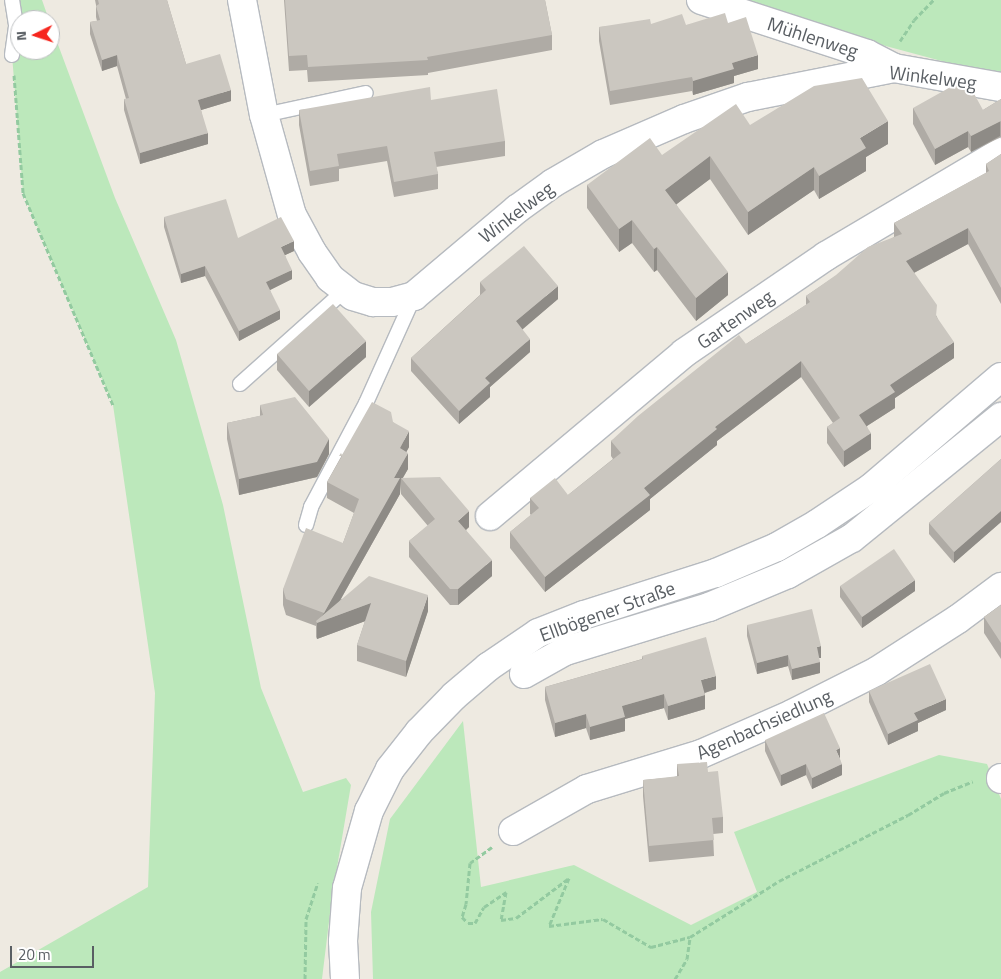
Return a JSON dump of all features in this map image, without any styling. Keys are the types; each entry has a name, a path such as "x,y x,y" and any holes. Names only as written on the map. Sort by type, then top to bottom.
{"street":[{"name":"Winkelweg","path":"242,0 264,115 292,215 320,265 330,278 345,290 364,300 373,302 392,302 414,296 518,209 553,183 603,154 684,119 748,97 894,68 1001,87"},
{"name":"Mühlenweg","path":"701,0 867,54 894,68"},
{"name":"Gartenweg","path":"490,516 684,354 826,256 1001,152"},
{"name":"Ellbögener Straße","path":"345,979 342,941 347,888 376,793 395,763 419,732 459,690 522,643 561,623 716,572 777,547 818,524 871,488 1001,377"},
{"path":"524,674 565,651 709,607 788,574 852,538 1001,417"},
{"name":"Agenbachsiedlung","path":"513,831 586,790 701,754 792,714 877,671 958,619 1001,587"}],"lane":[{"path":"264,115 366,93"},
{"path":"240,384 345,290"},
{"path":"306,525 311,507 366,403 414,296"}],"path":[{"path":"894,68 901,39 914,20 933,0"},
{"path":"12,60 23,193 113,405"},
{"path":"513,831 470,863 466,904 462,918 468,923 475,923 484,907 506,892 500,920 516,918 569,878 550,926 603,919 651,946 690,937 780,881 908,815 944,793 993,779"},
{"path":"675,979 688,959 690,937"}],"green space":[{"path":"12,0 42,0 46,10 12,10"},
{"path":"715,0 1001,0 1001,77"},
{"path":"60,50 115,198 176,340 223,505 261,688 303,792 346,778 351,785 332,897 322,979 0,979 0,972 148,887 155,693 113,405 23,193 12,60 60,60"},
{"path":"463,721 481,887 574,865 691,925 757,892 734,832 939,755 987,764 1001,799 1001,979 373,979 371,912 390,819"}],"building":[{"path":"98,0 167,0 186,64 220,54 231,90 198,100 208,133 140,153 124,99 129,98 117,55 102,60 90,22 100,20 96,6 99,4"},
{"path":"285,0 545,0 552,35 427,57 428,60 308,67 307,55 289,56"},
{"path":"725,13 728,23 746,17 758,55 732,63 734,69 693,81 692,77 610,91 599,27 650,19 651,24 682,14 686,25"},
{"path":"862,78 888,121 860,138 866,148 819,176 814,167 748,212 710,156 665,190 728,272 696,298 657,247 654,249 632,220 619,229 587,185 650,138 662,155 736,104 750,125 814,86"},
{"path":"963,80 967,81 983,110 1001,99 1001,121 971,136 968,131 935,149 913,108"},
{"path":"430,87 431,100 497,89 505,141 434,152 438,174 394,182 387,146 337,154 339,166 310,171 299,110"},
{"path":"1001,154 1001,288 968,228 906,261 937,305 936,316 954,342 890,385 895,392 859,415 871,433 844,451 827,427 840,418 801,361 715,427 717,429 644,488 650,495 545,577 510,532 539,508 530,498 555,478 568,495 621,453 611,441 638,416 739,335 746,344 810,302 806,296 836,275 868,247 902,234 894,223 989,171 986,164"},
{"path":"226,199 238,238 281,217 294,241 281,247 292,270 266,282 280,310 239,331 205,266 181,274 164,217"},
{"path":"524,246 558,286 516,321 530,339 485,378 490,383 459,411 411,358 486,290 480,282"},
{"path":"333,304 366,341 309,391 277,354"},
{"path":"295,397 329,439 317,462 239,479 227,423 263,415 260,405"},
{"path":"372,402 391,412 393,422 409,431 400,448 408,453 394,478 400,478 324,613 286,599 283,589 306,528 343,543 359,499 327,482 342,456 339,456 341,453 342,455"},
{"path":"1001,459 1001,511 954,552 929,523"},
{"path":"440,477 469,511 458,521 492,560 458,589 450,589 409,541 435,519 401,478"},
{"path":"894,549 915,580 862,617 840,586"},
{"path":"369,576 428,595 406,661 357,645 371,603 317,623 316,621"},
{"path":"1001,605 1001,643 984,617"},
{"path":"812,609 821,646 817,647 820,662 792,669 788,655 757,663 747,625"},
{"path":"706,637 716,676 701,680 705,695 668,706 664,694 622,706 625,717 590,727 586,714 555,723 545,687 643,659 642,656"},
{"path":"930,664 946,699 914,713 918,720 888,734 869,691"},
{"path":"824,713 840,748 836,750 842,764 812,778 806,764 781,775 765,740"},
{"path":"707,762 708,772 718,771 723,817 712,818 714,840 649,846 643,780 679,776 677,764"}]}
